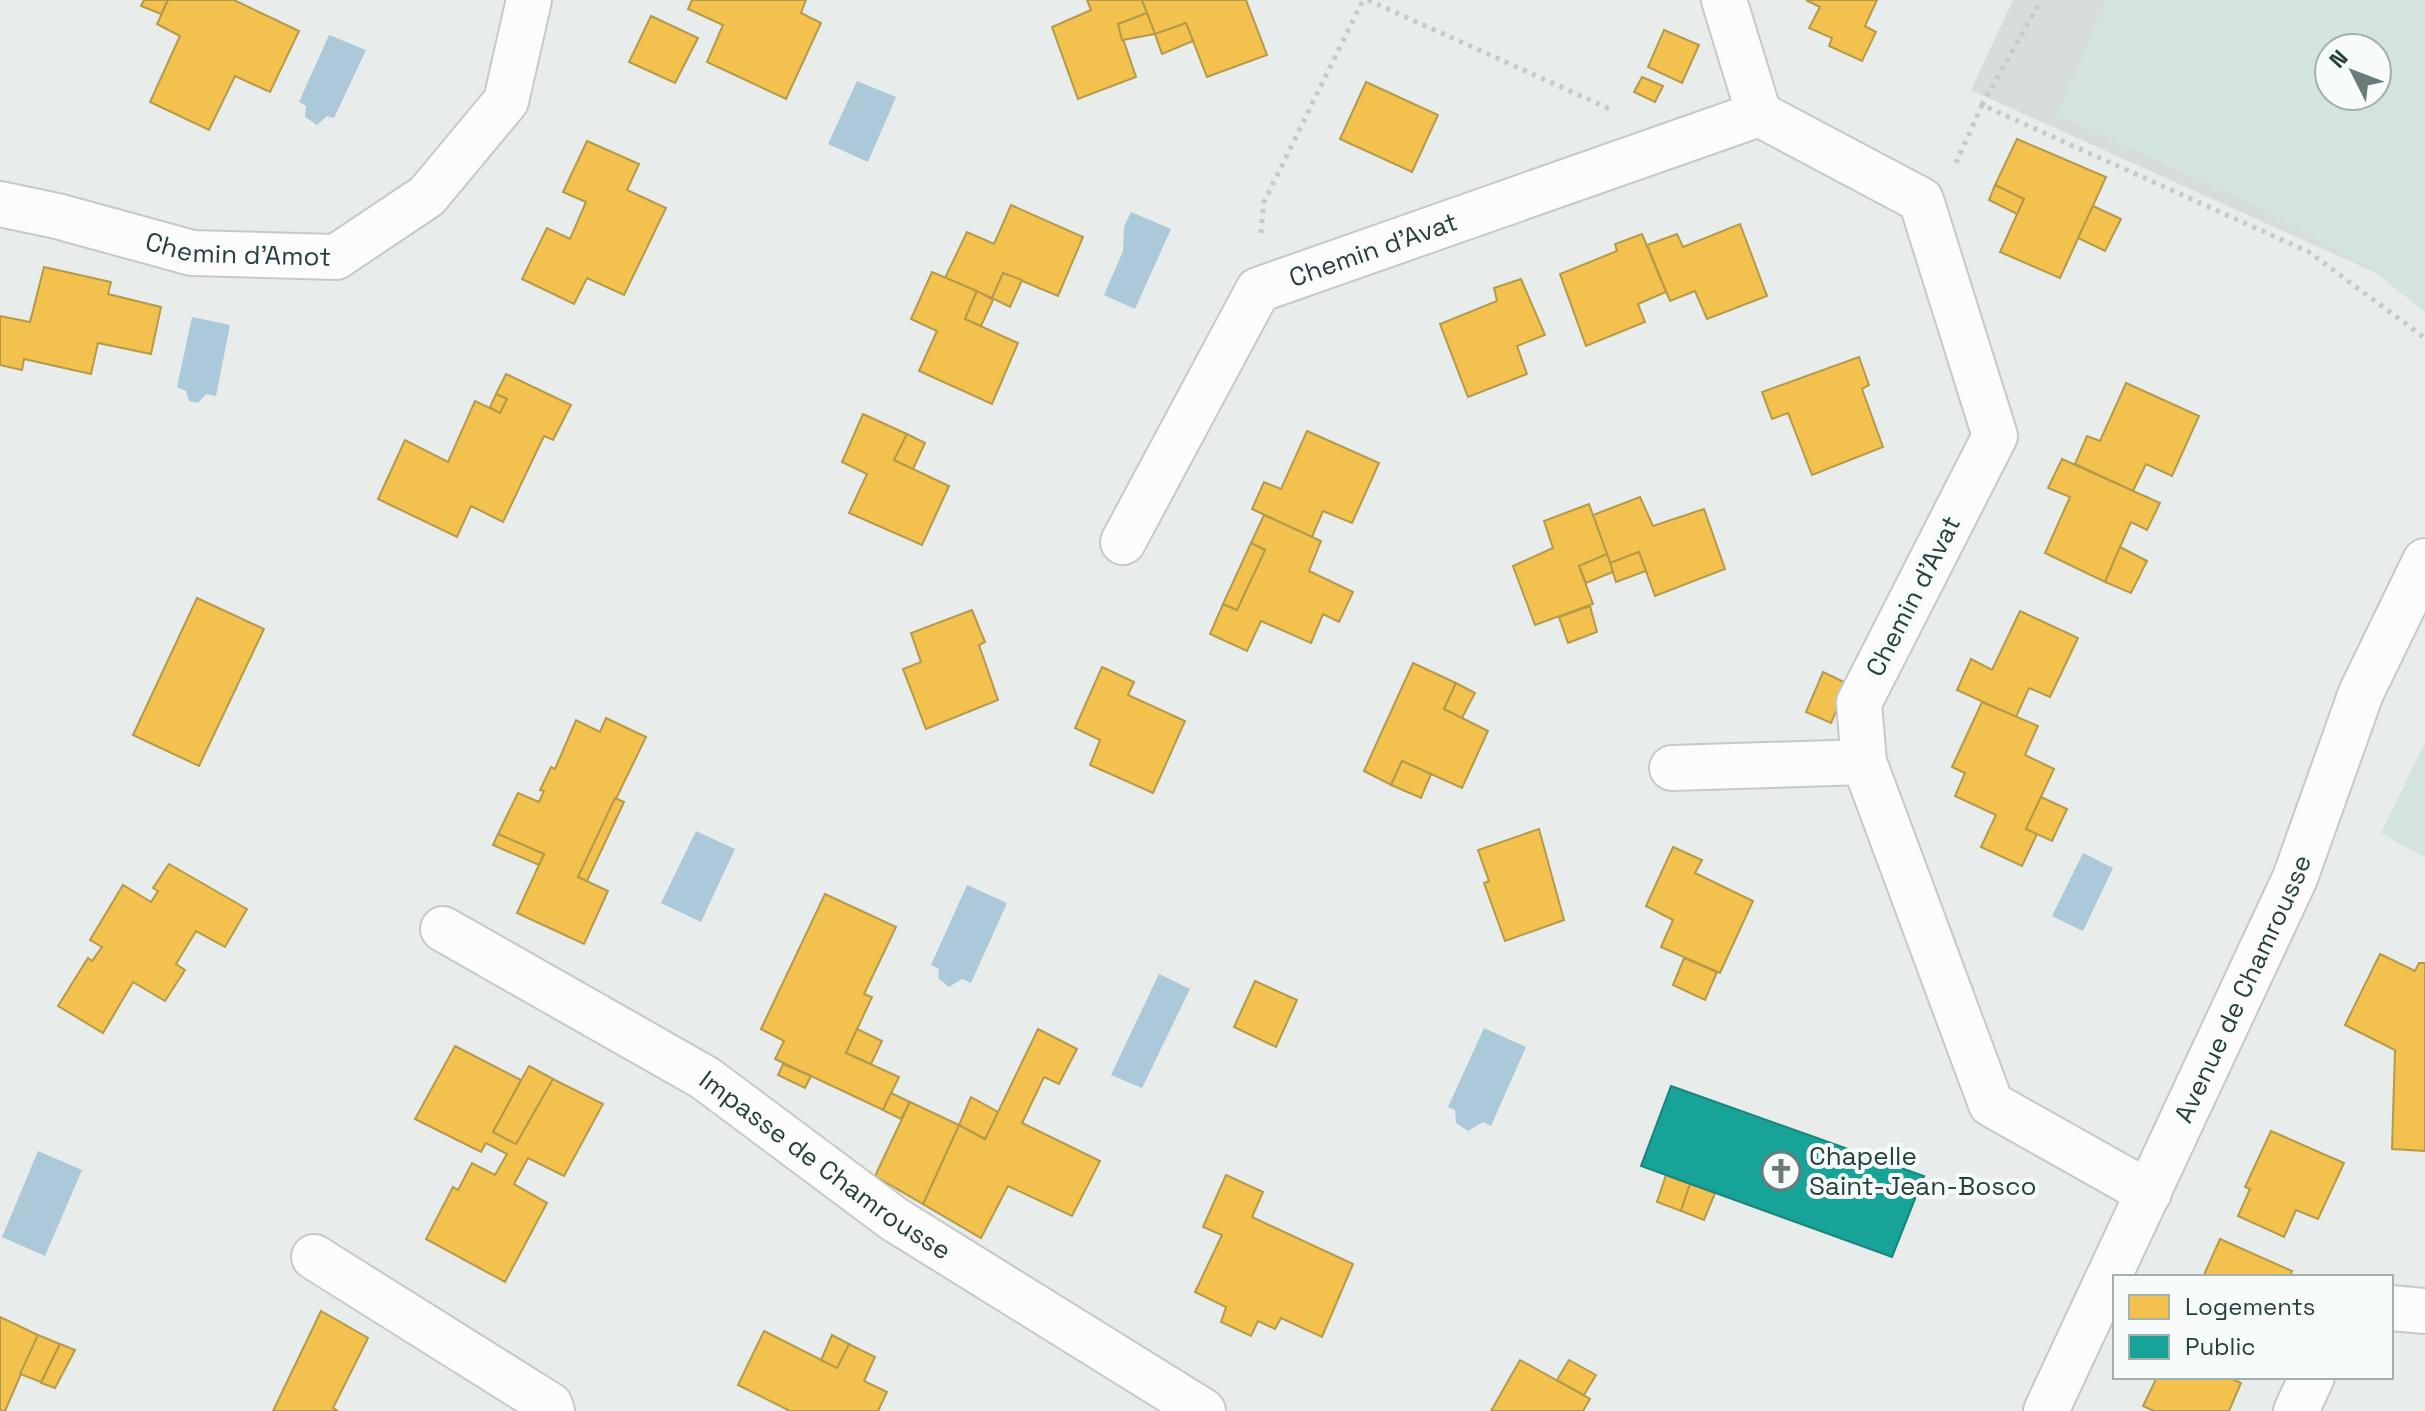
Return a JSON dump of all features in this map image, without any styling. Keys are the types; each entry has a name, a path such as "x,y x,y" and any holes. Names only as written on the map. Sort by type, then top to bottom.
{"street":[{"name":"Chemin d'Amot","path":"0,204 57,216 192,253 336,257 427,196 506,101 529,0"},
{"path":"1724,0 1759,114"},
{"name":"Chemin d'Avat","path":"1123,542 1258,290 1759,114 1921,200 1995,436 1859,703 1864,762 1991,1104 2149,1193"},
{"name":"Avenue de Chamrousse","path":"2046,1411 2295,878 2361,693 2425,561"},
{"path":"1672,768 1864,762"},
{"name":"Impasse de Chamrousse","path":"443,929 705,1078 894,1219 1203,1411"},
{"path":"314,1257 550,1405 552,1411"},
{"path":"2393,1308 2425,1311"},
{"path":"2296,1411 2311,1379"}],"path":[{"path":"1258,290 1264,202 1365,0 1680,141"},
{"path":"1929,224 1982,105 2041,0"},
{"path":"1982,105 2309,252 2425,338"}],"shaded area":[{"path":"2013,0 2425,0 2425,295 1971,90"},
{"path":"2106,0 2425,0 2425,312 2370,268 2247,202 2057,115"},
{"path":"2425,743 2425,858 2381,833"}],"water":[{"path":"329,35 366,50 334,118 327,116 317,125 305,117 306,106 299,102"},
{"path":"857,81 896,97 868,162 828,144"},
{"path":"1131,212 1171,229 1135,309 1104,295 1123,251 1124,227"},
{"path":"192,317 230,325 216,396 206,394 198,403 189,401 186,391 177,387"},
{"path":"696,831 735,849 701,922 661,903"},
{"path":"2083,853 2113,868 2083,931 2052,916"},
{"path":"967,885 1007,903 971,983 962,979 949,987 938,978 939,969 931,965"},
{"path":"1159,974 1190,989 1142,1088 1111,1075"},
{"path":"1484,1028 1526,1047 1491,1126 1483,1122 1468,1131 1456,1123 1455,1110 1448,1107"},
{"path":"38,1151 82,1170 45,1256 2,1237"}],"building: Logements":[{"path":"144,0 168,0 161,14 141,6"},
{"path":"168,0 234,0 299,31 270,92 235,76 209,130 150,102 180,36 157,24"},
{"path":"692,0 806,0 801,13 821,23 786,99 707,62 723,25 688,9"},
{"path":"1087,0 1142,0 1147,13 1118,24 1136,77 1078,99 1052,27 1091,10"},
{"path":"1142,0 1246,0 1267,55 1207,77 1186,23 1155,34"},
{"path":"1806,0 1877,0 1865,26 1876,32 1862,61 1829,46 1832,38 1809,28 1820,7"},
{"path":"1147,13 1155,34 1122,40 1118,24"},
{"path":"651,16 698,38 675,83 629,62"},
{"path":"1186,23 1193,41 1162,54 1155,34"},
{"path":"1664,30 1699,45 1682,83 1648,67"},
{"path":"1642,77 1663,86 1655,102 1634,92"},
{"path":"1366,82 1438,115 1412,172 1340,139"},
{"path":"2017,139 2106,177 2060,278 2000,252 2024,199 1995,185"},
{"path":"587,141 639,164 627,190 666,208 624,295 587,278 574,304 522,279 547,228 570,239 586,202 563,192"},
{"path":"1995,185 2024,199 2017,214 1989,200"},
{"path":"1011,205 1083,237 1058,296 1003,273 992,298 945,278 967,232 994,244"},
{"path":"2093,206 2121,219 2105,251 2078,238"},
{"path":"1740,224 1767,296 1707,319 1695,291 1670,301 1647,245 1677,234 1683,247"},
{"path":"1642,234 1666,292 1638,304 1645,322 1586,346 1560,274 1617,251 1615,244"},
{"path":"44,267 111,282 108,294 161,307 151,354 98,343 91,374 24,359 22,370 0,365 0,316 30,322"},
{"path":"932,272 977,291 965,319 1018,343 992,404 919,371 937,331 911,319"},
{"path":"1003,273 1022,280 1010,307 992,298"},
{"path":"1521,279 1545,335 1517,346 1527,374 1468,397 1440,324 1497,301 1494,288"},
{"path":"977,291 993,300 981,326 965,319"},
{"path":"1859,357 1869,385 1862,389 1883,447 1812,475 1788,413 1772,419 1762,392"},
{"path":"506,374 571,405 553,440 544,436 503,522 471,506 457,537 378,499 405,440 448,462 475,401 500,413 507,399 496,394"},
{"path":"2126,383 2199,416 2172,476 2146,464 2133,491 2075,464 2087,436 2100,441"},
{"path":"496,394 507,399 500,413 490,407"},
{"path":"863,414 907,434 894,460 949,486 922,545 849,513 867,474 842,462"},
{"path":"1307,431 1379,463 1352,523 1323,511 1312,537 1252,509 1264,482 1281,489"},
{"path":"907,434 925,443 913,469 894,460"},
{"path":"2062,459 2160,503 2147,530 2131,522 2105,582 2045,553 2070,497 2048,488"},
{"path":"1640,497 1653,526 1704,509 1725,569 1655,596 1639,552 1610,563 1593,515"},
{"path":"1589,504 1607,554 1579,566 1593,604 1535,625 1513,566 1553,548 1544,521"},
{"path":"1264,515 1321,541 1309,571 1353,592 1339,622 1323,614 1311,643 1261,621 1247,651 1210,634 1223,604 1237,610 1265,550 1251,543"},
{"path":"1251,543 1265,550 1237,610 1223,604"},
{"path":"2120,547 2147,561 2131,593 2105,582"},
{"path":"1639,552 1646,571 1616,582 1610,563"},
{"path":"1607,554 1613,572 1586,583 1579,566"},
{"path":"197,598 264,629 199,766 133,735"},
{"path":"1590,606 1597,632 1568,643 1559,617"},
{"path":"972,610 985,642 979,645 998,700 926,729 903,669 921,662 911,633"},
{"path":"2020,611 2078,638 2050,697 2029,688 2016,717 1957,690 1971,659 1992,670"},
{"path":"1413,663 1456,683 1444,709 1488,731 1462,788 1402,761 1391,785 1364,771"},
{"path":"1102,667 1134,682 1128,695 1185,721 1153,793 1090,765 1100,740 1075,728"},
{"path":"1823,672 1848,684 1831,723 1806,712"},
{"path":"1456,683 1475,693 1462,718 1444,709"},
{"path":"1982,702 2038,726 2025,755 2054,769 2026,829 2037,834 2022,866 1981,847 1996,815 1955,796 1965,773 1952,767"},
{"path":"606,718 646,737 578,877 608,891 584,944 517,913 544,854 498,834 518,793 539,802 544,791 540,790 551,767 555,769 576,720 600,732"},
{"path":"1402,761 1431,774 1421,798 1391,785"},
{"path":"2041,797 2067,809 2052,841 2026,829"},
{"path":"615,798 624,802 587,881 578,877"},
{"path":"1539,829 1564,920 1505,941 1484,883 1489,881 1478,850"},
{"path":"498,834 544,854 539,865 493,845"},
{"path":"1673,847 1702,860 1695,873 1753,901 1720,973 1661,947 1673,920 1646,906"},
{"path":"169,864 247,909 225,947 196,931 176,964 185,970 165,1001 133,982 103,1033 58,1006 88,958 92,961 102,947 90,940 123,885 151,902 158,891 153,888"},
{"path":"825,894 896,927 864,994 872,997 846,1053 899,1077 883,1110 775,1059 784,1041 761,1029"},
{"path":"2380,954 2415,971 2419,963 2425,963 2425,1151 2392,1149 2395,1050 2345,1025"},
{"path":"1684,958 1717,972 1705,1000 1673,985"},
{"path":"1255,981 1297,1000 1276,1047 1234,1027"},
{"path":"857,1029 882,1041 871,1064 846,1053"},
{"path":"1038,1029 1077,1049 1059,1084 1044,1077 1022,1123 1100,1161 1072,1216 1008,1186 981,1238 923,1204 959,1125 985,1139"},
{"path":"455,1046 521,1080 493,1132 516,1144 553,1079 603,1104 564,1176 528,1158 514,1184 547,1203 505,1282 426,1239 453,1187 458,1190 472,1163 495,1175 507,1154 486,1143 481,1152 415,1119"},
{"path":"783,1064 811,1076 805,1088 778,1075"},
{"path":"529,1066 553,1079 516,1144 493,1132"},
{"path":"891,1093 910,1102 901,1119 883,1110"},
{"path":"971,1097 998,1112 985,1139 959,1125"},
{"path":"910,1102 959,1125 923,1204 875,1176"},
{"path":"2271,1131 2344,1163 2318,1219 2296,1210 2284,1237 2238,1216 2250,1189 2245,1187"},
{"path":"1226,1175 1263,1192 1252,1217 1353,1264 1322,1337 1281,1318 1275,1329 1258,1321 1251,1336 1221,1322 1226,1307 1195,1292 1222,1235 1203,1227"},
{"path":"1666,1175 1690,1184 1681,1211 1657,1202"},
{"path":"1690,1184 1715,1193 1704,1220 1681,1211"},
{"path":"2220,1239 2292,1271 2291,1275 2204,1275"},
{"path":"321,1311 368,1338 333,1408 338,1411 273,1411"},
{"path":"0,1317 38,1335 5,1411 0,1411"},
{"path":"764,1331 837,1368 849,1344 875,1357 864,1381 887,1392 878,1411 790,1411 738,1385"},
{"path":"38,1335 60,1344 41,1382 20,1374"},
{"path":"832,1335 849,1344 837,1368 821,1360"},
{"path":"60,1344 75,1350 55,1388 41,1383"},
{"path":"1520,1360 1590,1399 1583,1411 1491,1411"},
{"path":"1569,1360 1596,1375 1584,1395 1557,1380"},
{"path":"2156,1379 2233,1379 2241,1383 2229,1411 2154,1411 2143,1406"}],"building: Public":[{"name":"Chapelle Saint-Jean-Bosco","path":"1671,1086 1924,1176 1892,1257 1641,1166"}],"place":[{"name":"Chapelle Saint-Jean-Bosco","path":"1781,1171"}]}
